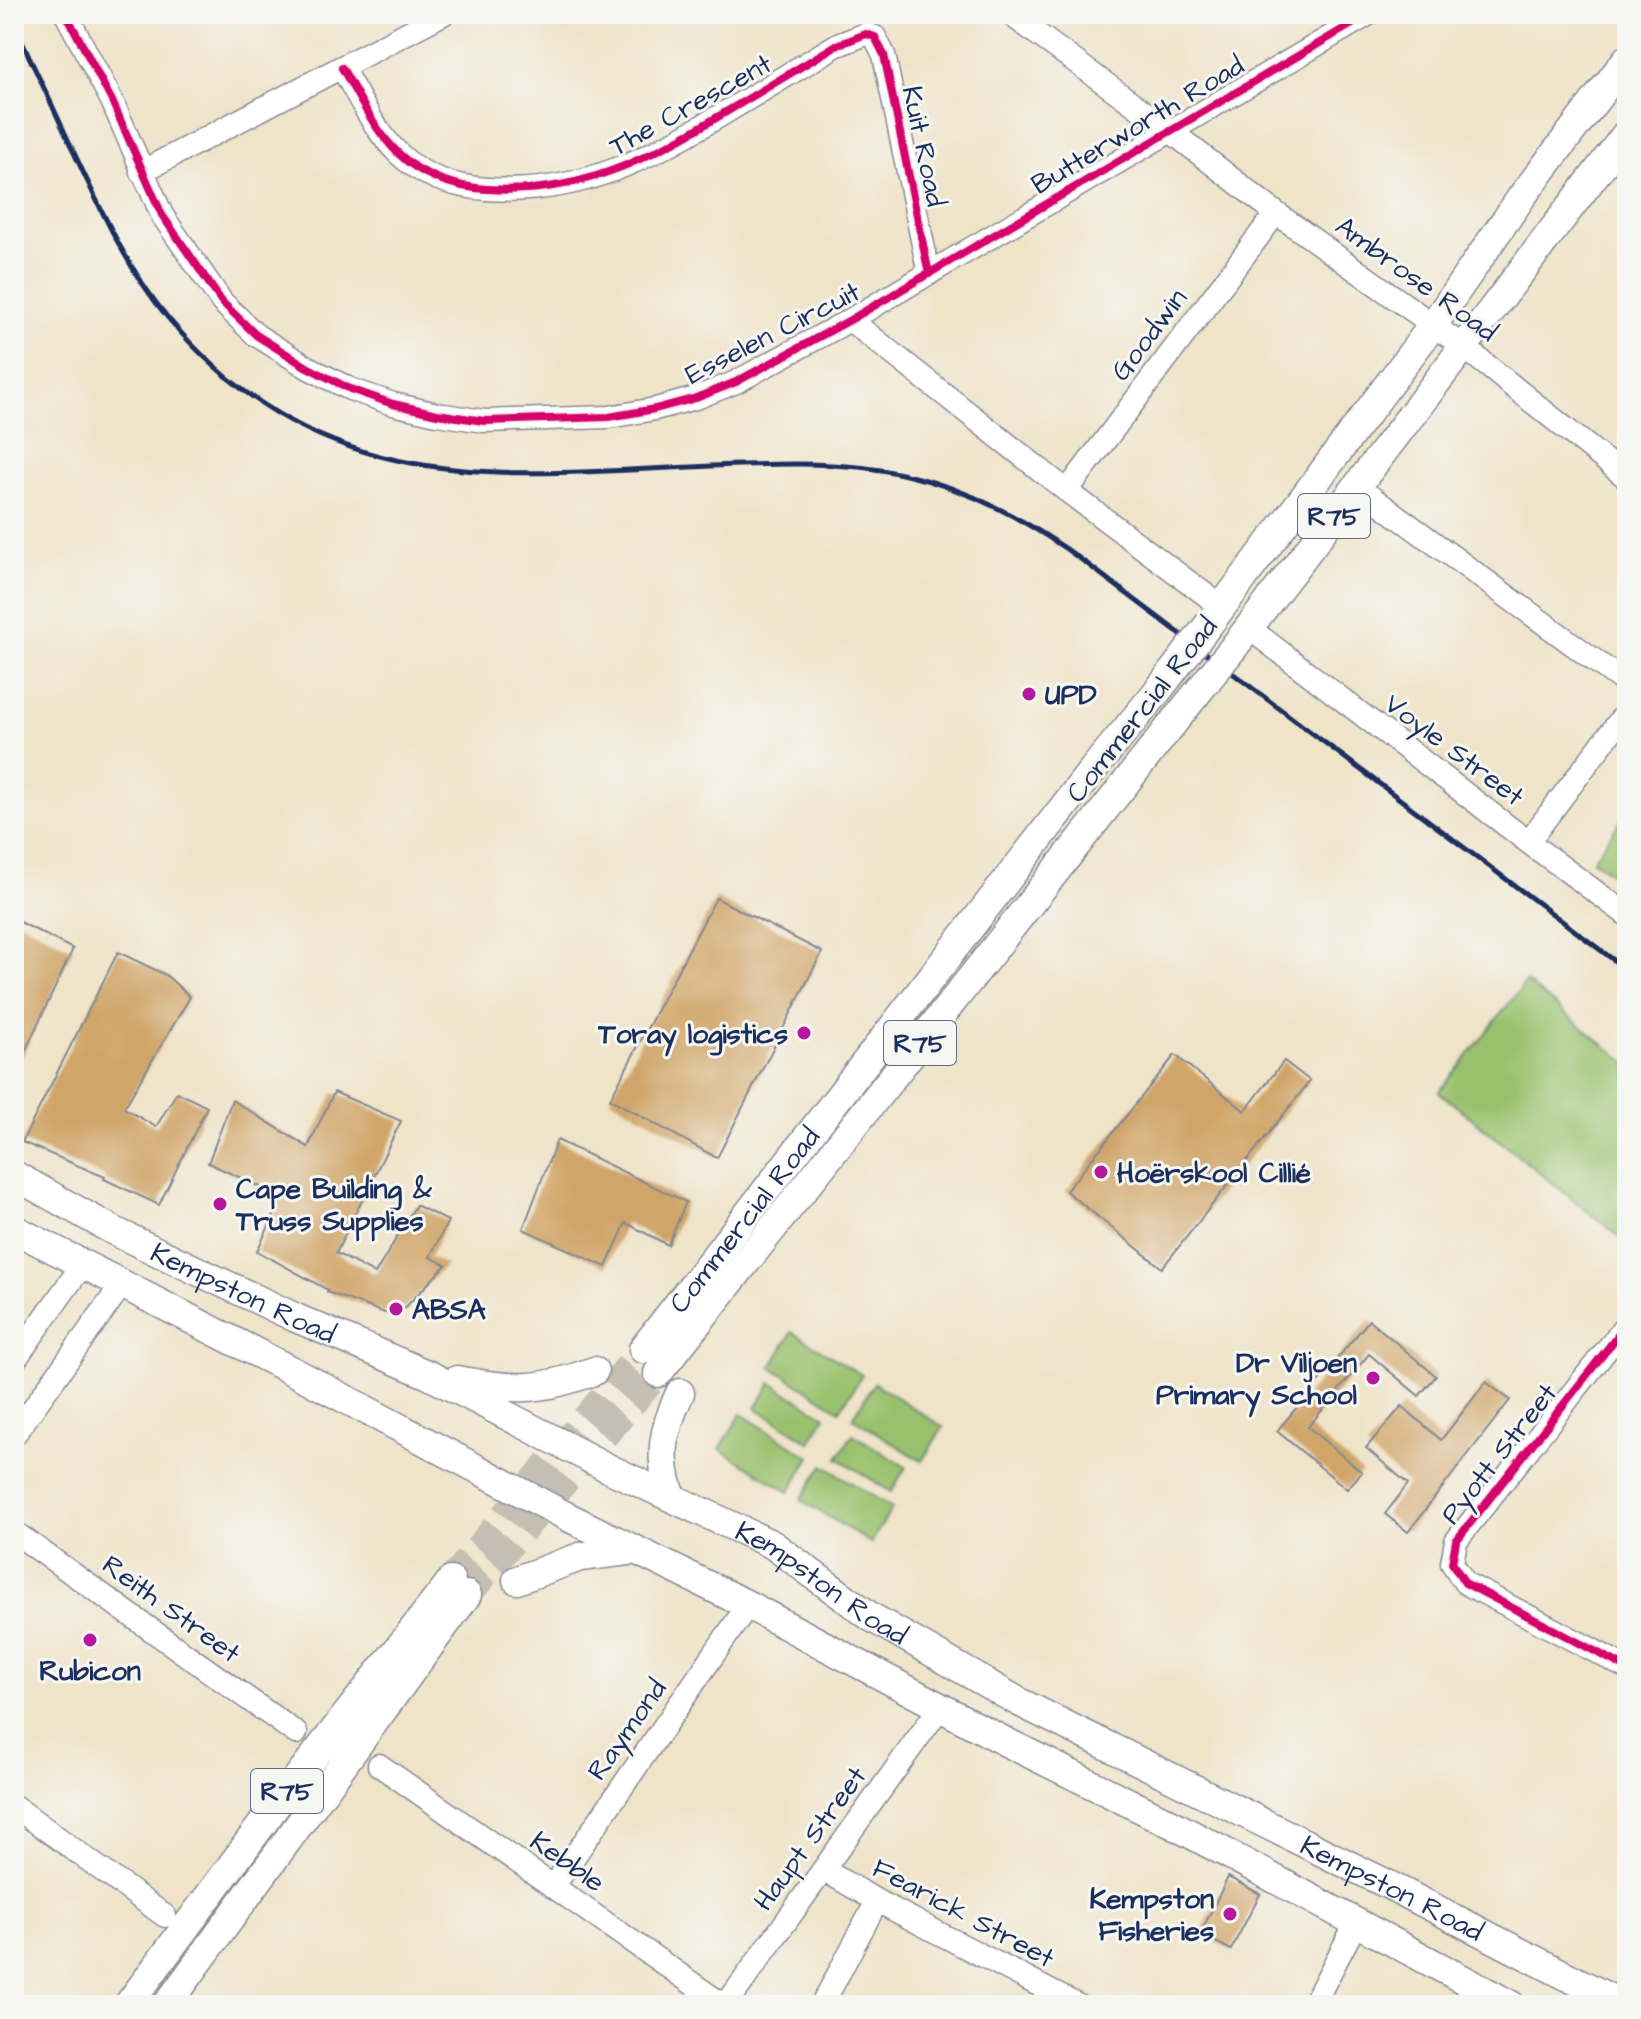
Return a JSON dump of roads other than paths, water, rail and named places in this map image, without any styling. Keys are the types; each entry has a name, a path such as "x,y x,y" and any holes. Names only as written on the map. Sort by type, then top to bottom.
{"main road":[{"name":"Commercial Road","path":"643,1349 1080,786 1216,616 1433,325 1523,195 1627,59"},
{"name":"Commercial Road","path":"658,1373 1241,637 1627,133"},
{"name":"Kempston Road","path":"14,1175 114,1231 296,1318 429,1375 610,1469 773,1545 871,1617 1019,1702 1623,2005"},
{"name":"Kempston Road","path":"14,1229 302,1376 568,1517 748,1605 1006,1742 1172,1824 1511,2005"},
{"path":"429,1375 509,1389 557,1385 594,1371"},
{"path":"672,1497 664,1473 662,1449 667,1420 680,1393"},
{"path":"517,1580 580,1557 636,1550"},
{"name":"R75","path":"128,2005 280,1800 459,1588 167,2005"}],"street":[{"name":"Esselen Circuit","path":"66,14 112,101 162,215 222,302 256,335 350,389 437,414 484,421 609,417 655,409 696,398 736,382 929,274"},
{"path":"141,172 443,14"},
{"path":"1010,14 1169,130"},
{"name":"Butterworth Road","path":"929,274 1369,14"},
{"name":"The Crescent","path":"342,68 379,131 400,155 419,169 446,183 468,188 533,190 574,184 610,174 656,152 835,46 866,34"},
{"name":"Kuit Road","path":"866,34 875,37 884,55 929,274"},
{"name":"Ambrose Road","path":"1169,130 1276,213 1464,347 1627,478"},
{"name":"Goodwin","path":"1067,491 1276,213"},
{"path":"850,320 1067,491 1216,616"},
{"path":"1356,486 1627,684"},
{"name":"Voyle Street","path":"1241,637 1627,915"},
{"path":"1528,842 1627,711"},
{"path":"14,1361 83,1264"},
{"path":"14,1435 121,1286"},
{"name":"Pyott Street","path":"1627,1324 1456,1541 1452,1563 1465,1583 1627,1668"},
{"path":"1606,1349 1627,1360"},
{"name":"Reith Street","path":"14,1532 296,1733"},
{"name":"Raymond","path":"553,1887 748,1605"},
{"name":"Haupt Street","path":"724,2005 941,1706"},
{"name":"Kebble","path":"379,1765 724,2005"},
{"path":"14,1806 165,1916"},
{"name":"Fearick Street","path":"824,1870 1077,2005"},
{"path":"822,2005 877,1901"},
{"path":"1313,2005 1356,1923"}],"tunnel":[{"path":"451,1581 643,1349"},
{"path":"467,1595 658,1373"}],"railway":[{"path":"14,25 106,219 154,300 227,377 288,419 351,447 417,464 486,472 558,473 807,464 878,470 952,488 1021,521 1086,563 1627,970"}],"place":[{"name":"UPD","path":"1029,694"},
{"name":"Toray logistics","path":"804,1033"},
{"name":"Hoërskool Cillié","path":"1101,1172"},
{"name":"Cape Building & Truss Supplies","path":"220,1204"},
{"name":"ABSA","path":"396,1309"},
{"name":"Dr Viljoen Primary School","path":"1373,1378"},
{"name":"Rubicon","path":"90,1640"},
{"name":"Kempston Fisheries","path":"1230,1914"}]}
